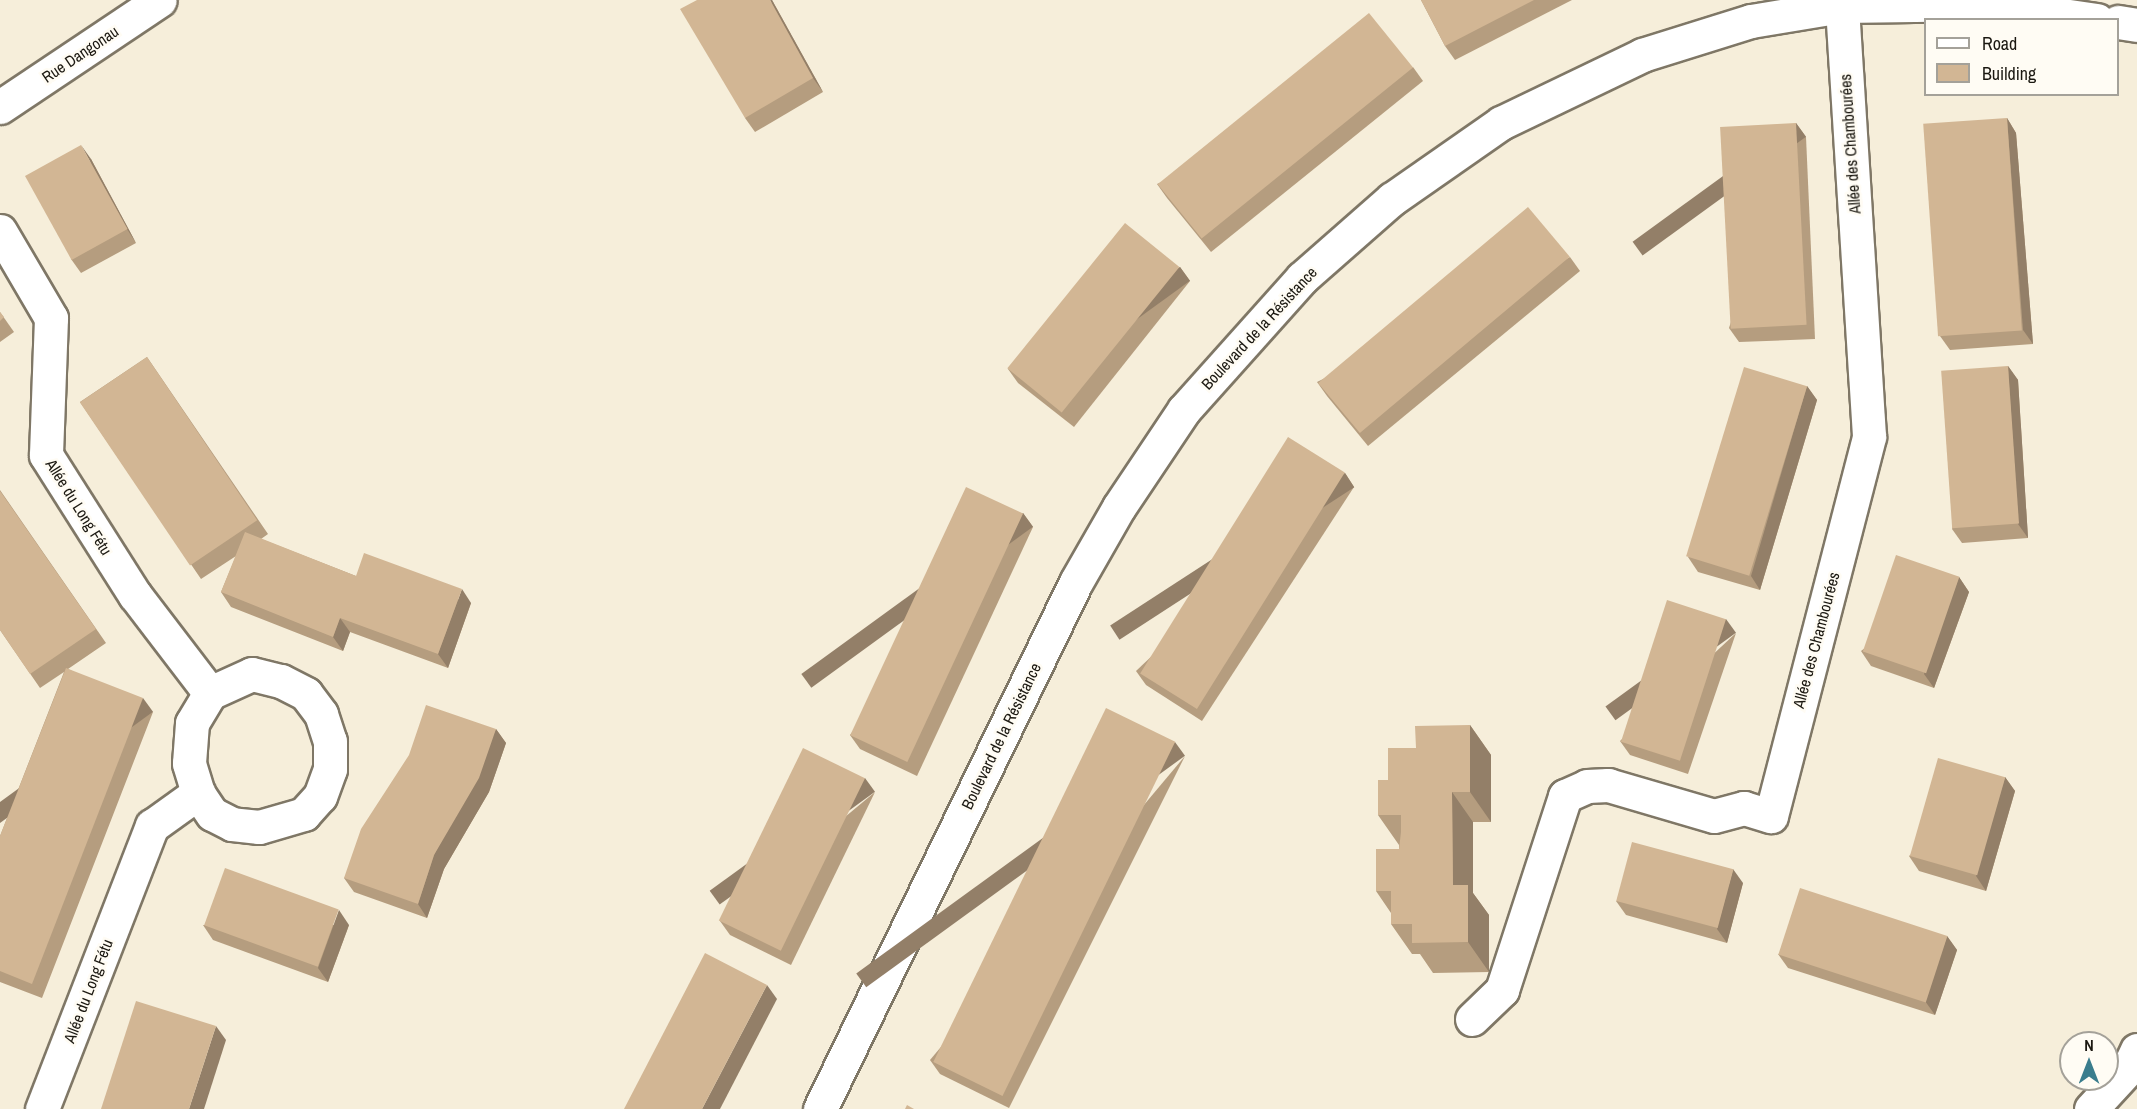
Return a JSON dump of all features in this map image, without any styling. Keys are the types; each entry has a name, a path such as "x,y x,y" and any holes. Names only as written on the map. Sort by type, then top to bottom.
{"street":[{"name":"Rue Dangonau","path":"0,107 159,0"},
{"name":"Boulevard de la Résistance","path":"820,1109 1076,582 1119,507 1184,410 1302,278 1392,199 1501,123 1674,43 1751,21 1842,6 1987,4 2083,18"},
{"name":"Allée des Chambourées","path":"1472,1019 1502,990 1565,796 1587,786 1608,785 1714,816 1743,808 1771,816 1869,436 1842,6"},
{"path":"2119,22 2137,25"},
{"name":"Allée du Long Fétu","path":"0,231 51,318 46,455 135,595 210,693"},
{"path":"252,674 281,681 306,694 321,714 330,741 330,769 320,796 304,814 259,827 232,824 212,814 198,793 189,763 192,723 210,693 252,674"},
{"name":"Allée du Long Fétu","path":"42,1109 152,826 198,793"},
{"path":"2091,1109 2128,1069 2137,1050"}],"building":[{"path":"697,0 770,0 813,78 745,118 680,9"},
{"path":"1421,0 1534,0 1445,46"},
{"path":"1369,13 1413,67 1202,239 1158,184"},
{"path":"2007,118 2022,330 1938,336 1923,124"},
{"path":"1796,123 1807,325 1731,329 1720,127"},
{"path":"81,145 128,229 72,260 25,176"},
{"path":"1528,207 1570,257 1360,433 1318,383"},
{"path":"1125,223 1179,267 1062,412 1007,368"},
{"path":"147,357 257,520 190,566 80,402"},
{"path":"2008,366 2019,524 1952,528 1941,371"},
{"path":"1744,367 1807,386 1749,576 1686,556"},
{"path":"1288,437 1345,473 1197,709 1140,674"},
{"path":"966,487 1023,514 907,762 850,735"},
{"path":"0,491 96,629 30,674 0,630"},
{"path":"245,532 356,576 364,553 462,589 438,654 340,618 333,637 221,592"},
{"path":"1896,555 1959,577 1926,673 1863,651"},
{"path":"1667,600 1726,619 1680,761 1621,742"},
{"path":"66,668 143,698 32,984 0,971 0,836"},
{"path":"426,705 496,729 479,778 434,855 418,904 344,878 361,829 409,755"},
{"path":"1106,708 1175,742 1002,1096 933,1062"},
{"path":"1470,725 1470,792 1452,792 1453,885 1468,885 1468,942 1412,943 1412,924 1391,924 1391,891 1376,891 1376,849 1399,849 1401,832 1401,815 1378,815 1378,780 1388,780 1388,748 1416,748 1415,726"},
{"path":"803,748 865,778 781,951 719,921"},
{"path":"1938,758 2005,777 1977,875 1910,856"},
{"path":"1632,842 1733,869 1718,928 1616,901"},
{"path":"225,868 339,909 318,967 204,925"},
{"path":"1800,888 1947,936 1926,1002 1778,955"},
{"path":"705,953 767,985 702,1109 624,1109"},
{"path":"136,1001 216,1026 189,1109 101,1109"}]}
